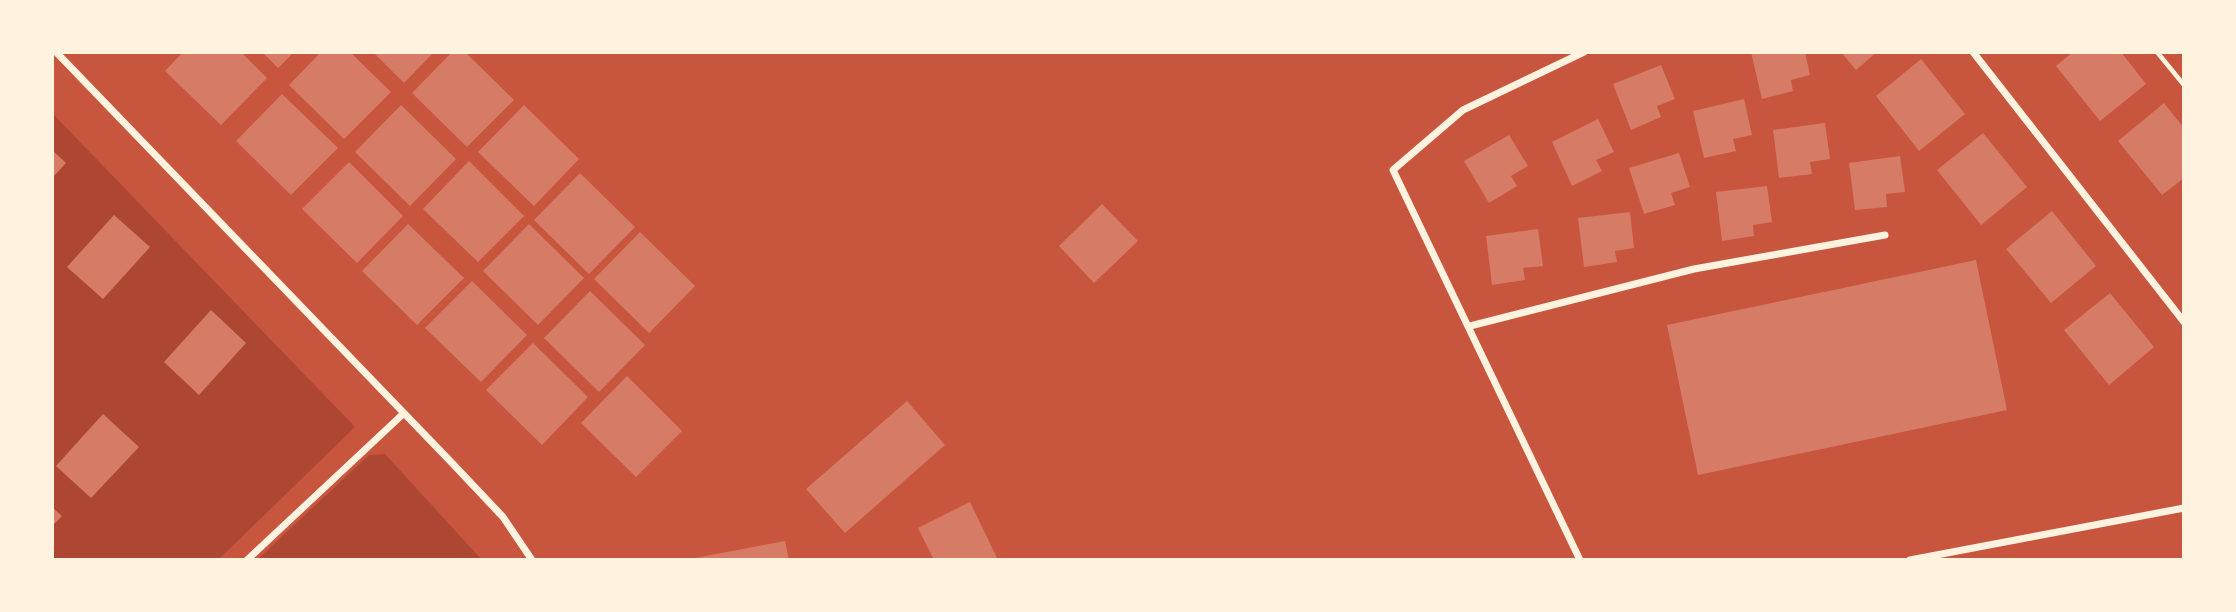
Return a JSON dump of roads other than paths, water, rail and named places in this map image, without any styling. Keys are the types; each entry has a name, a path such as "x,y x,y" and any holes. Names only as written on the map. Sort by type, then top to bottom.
{"street":[{"path":"56,52 503,517 532,559"},
{"path":"1580,559 1393,170 1463,110 1584,52"},
{"path":"1973,52 2183,322"},
{"path":"1470,326 1694,269 1885,235"},
{"path":"247,559 403,414"},
{"path":"1910,559 2183,508"}]}
